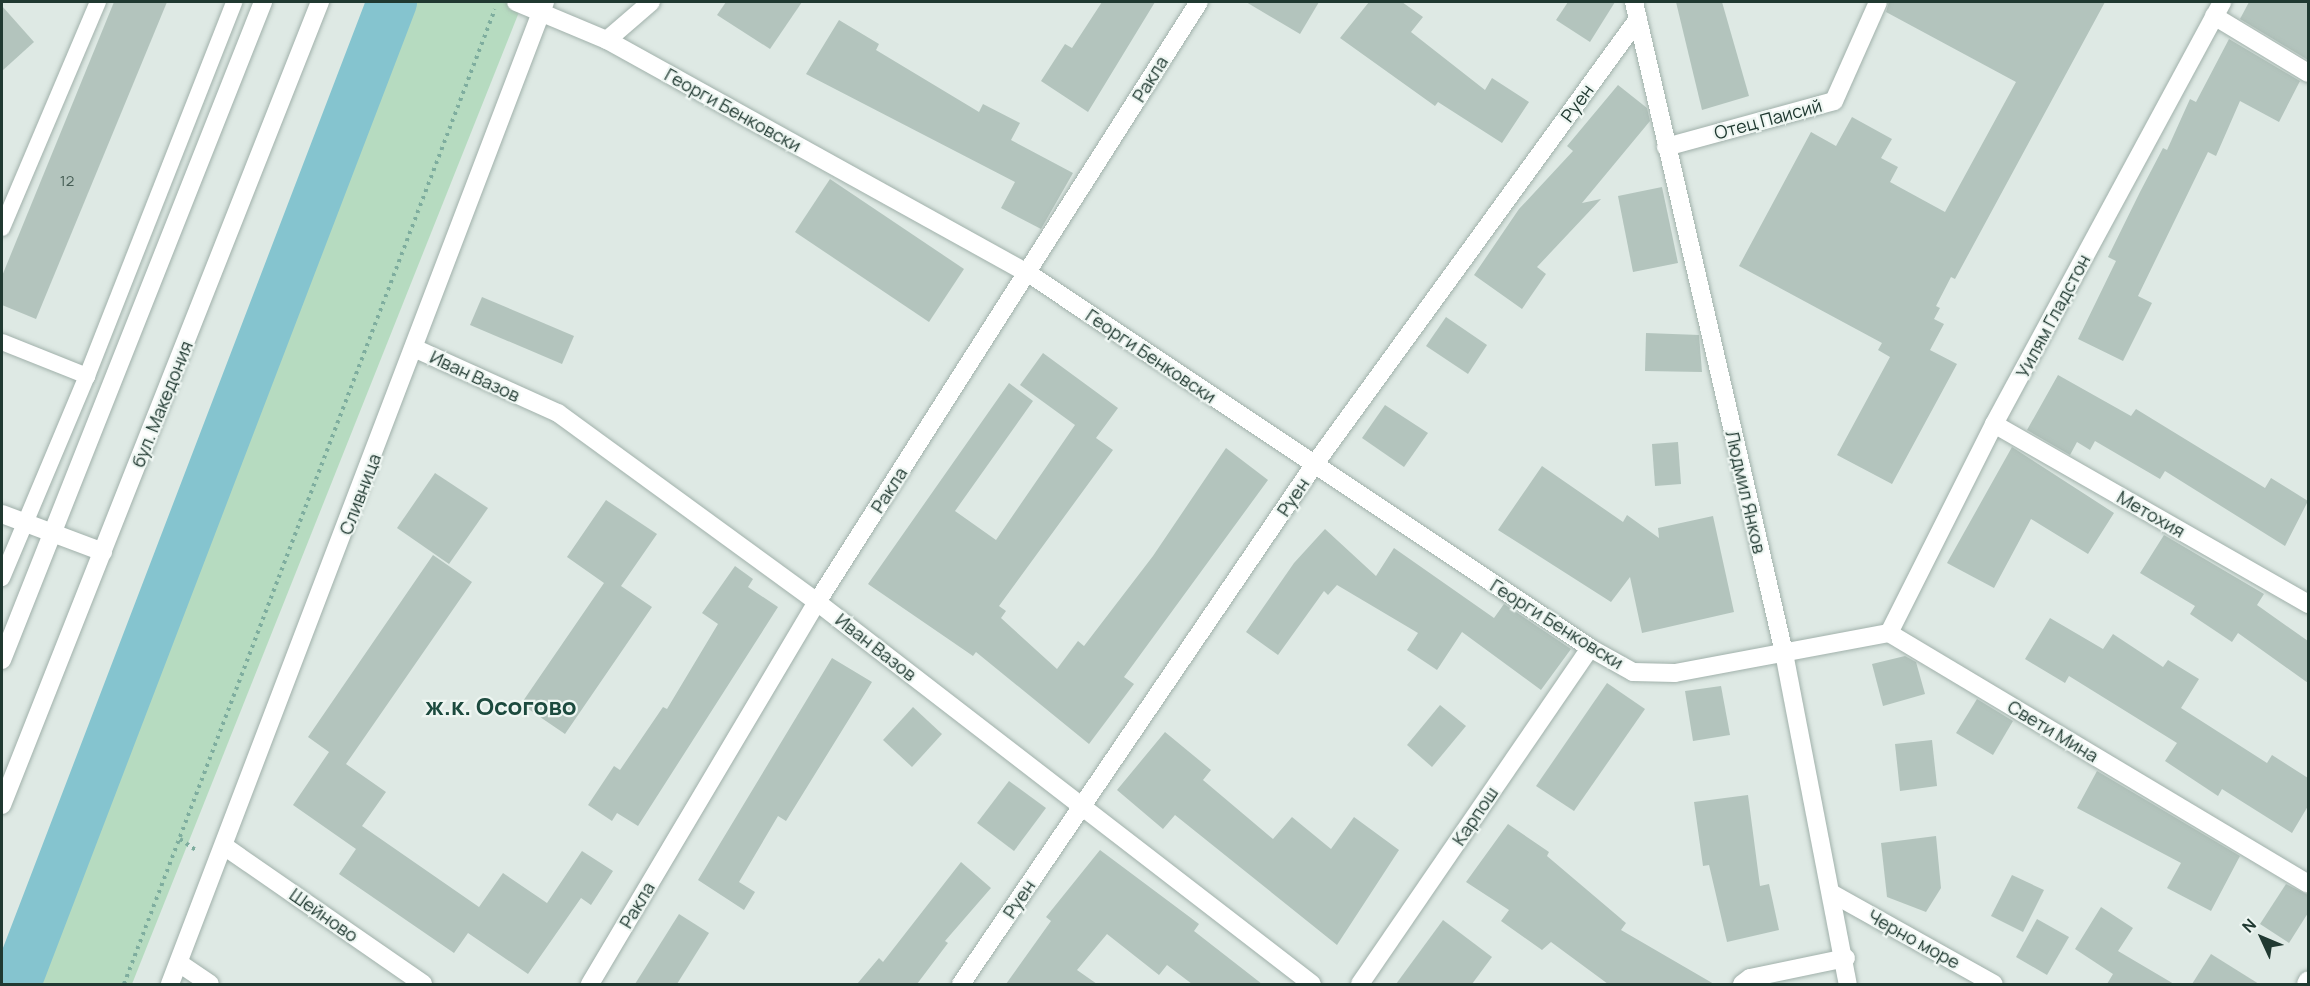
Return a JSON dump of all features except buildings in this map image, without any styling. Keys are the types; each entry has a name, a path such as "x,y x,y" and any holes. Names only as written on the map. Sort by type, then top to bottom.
{"street":[{"path":"2,655 263,2"},
{"name":"бул. Македония","path":"2,805 320,2"},
{"name":"Георги Бенковски","path":"516,2 543,7 607,40 1028,273 1590,648 1633,672 1675,673 1784,653"},
{"path":"607,40 651,2"},
{"name":"Ракла","path":"590,984 817,602 1199,2"},
{"name":"Отец Паисий","path":"1666,147 1834,101 1878,2"},
{"name":"Сливница","path":"170,984 416,348 543,7"},
{"path":"2218,9 2308,73"},
{"name":"Уилям Гладстон","path":"1889,633 1994,424 2218,9"},
{"name":"Людмил Янков","path":"1636,10 1784,653 1846,958 1848,984"},
{"name":"Руен","path":"961,984 1314,465 1636,10"},
{"name":"Иван Вазов","path":"416,348 558,414 817,602 1312,984"},
{"name":"Метохия","path":"1994,424 2308,604"},
{"path":"2,514 51,535 104,552"},
{"path":"1784,653 1889,633"},
{"name":"Свети Мина","path":"1889,633 2308,884"},
{"name":"Карпош","path":"1360,984 1590,648"},
{"name":"Шейново","path":"224,846 423,984"},
{"name":"Черно море","path":"1833,894 1994,984"},
{"path":"1742,984 1750,978 1846,958"},
{"path":"179,963 210,984"},
{"path":"2306,984 2308,980"}],"lane":[{"path":"2,228 98,2"},
{"path":"2,578 87,376 234,2"},
{"path":"2,342 87,376"}],"path":[{"path":"124,984 498,2"}],"green space":[{"path":"392,2 523,2 132,984 11,984"}],"waterway":[{"path":"16,984 392,2"}],"district":[{"name":"ж.к. Осогово","path":"501,706"}]}
